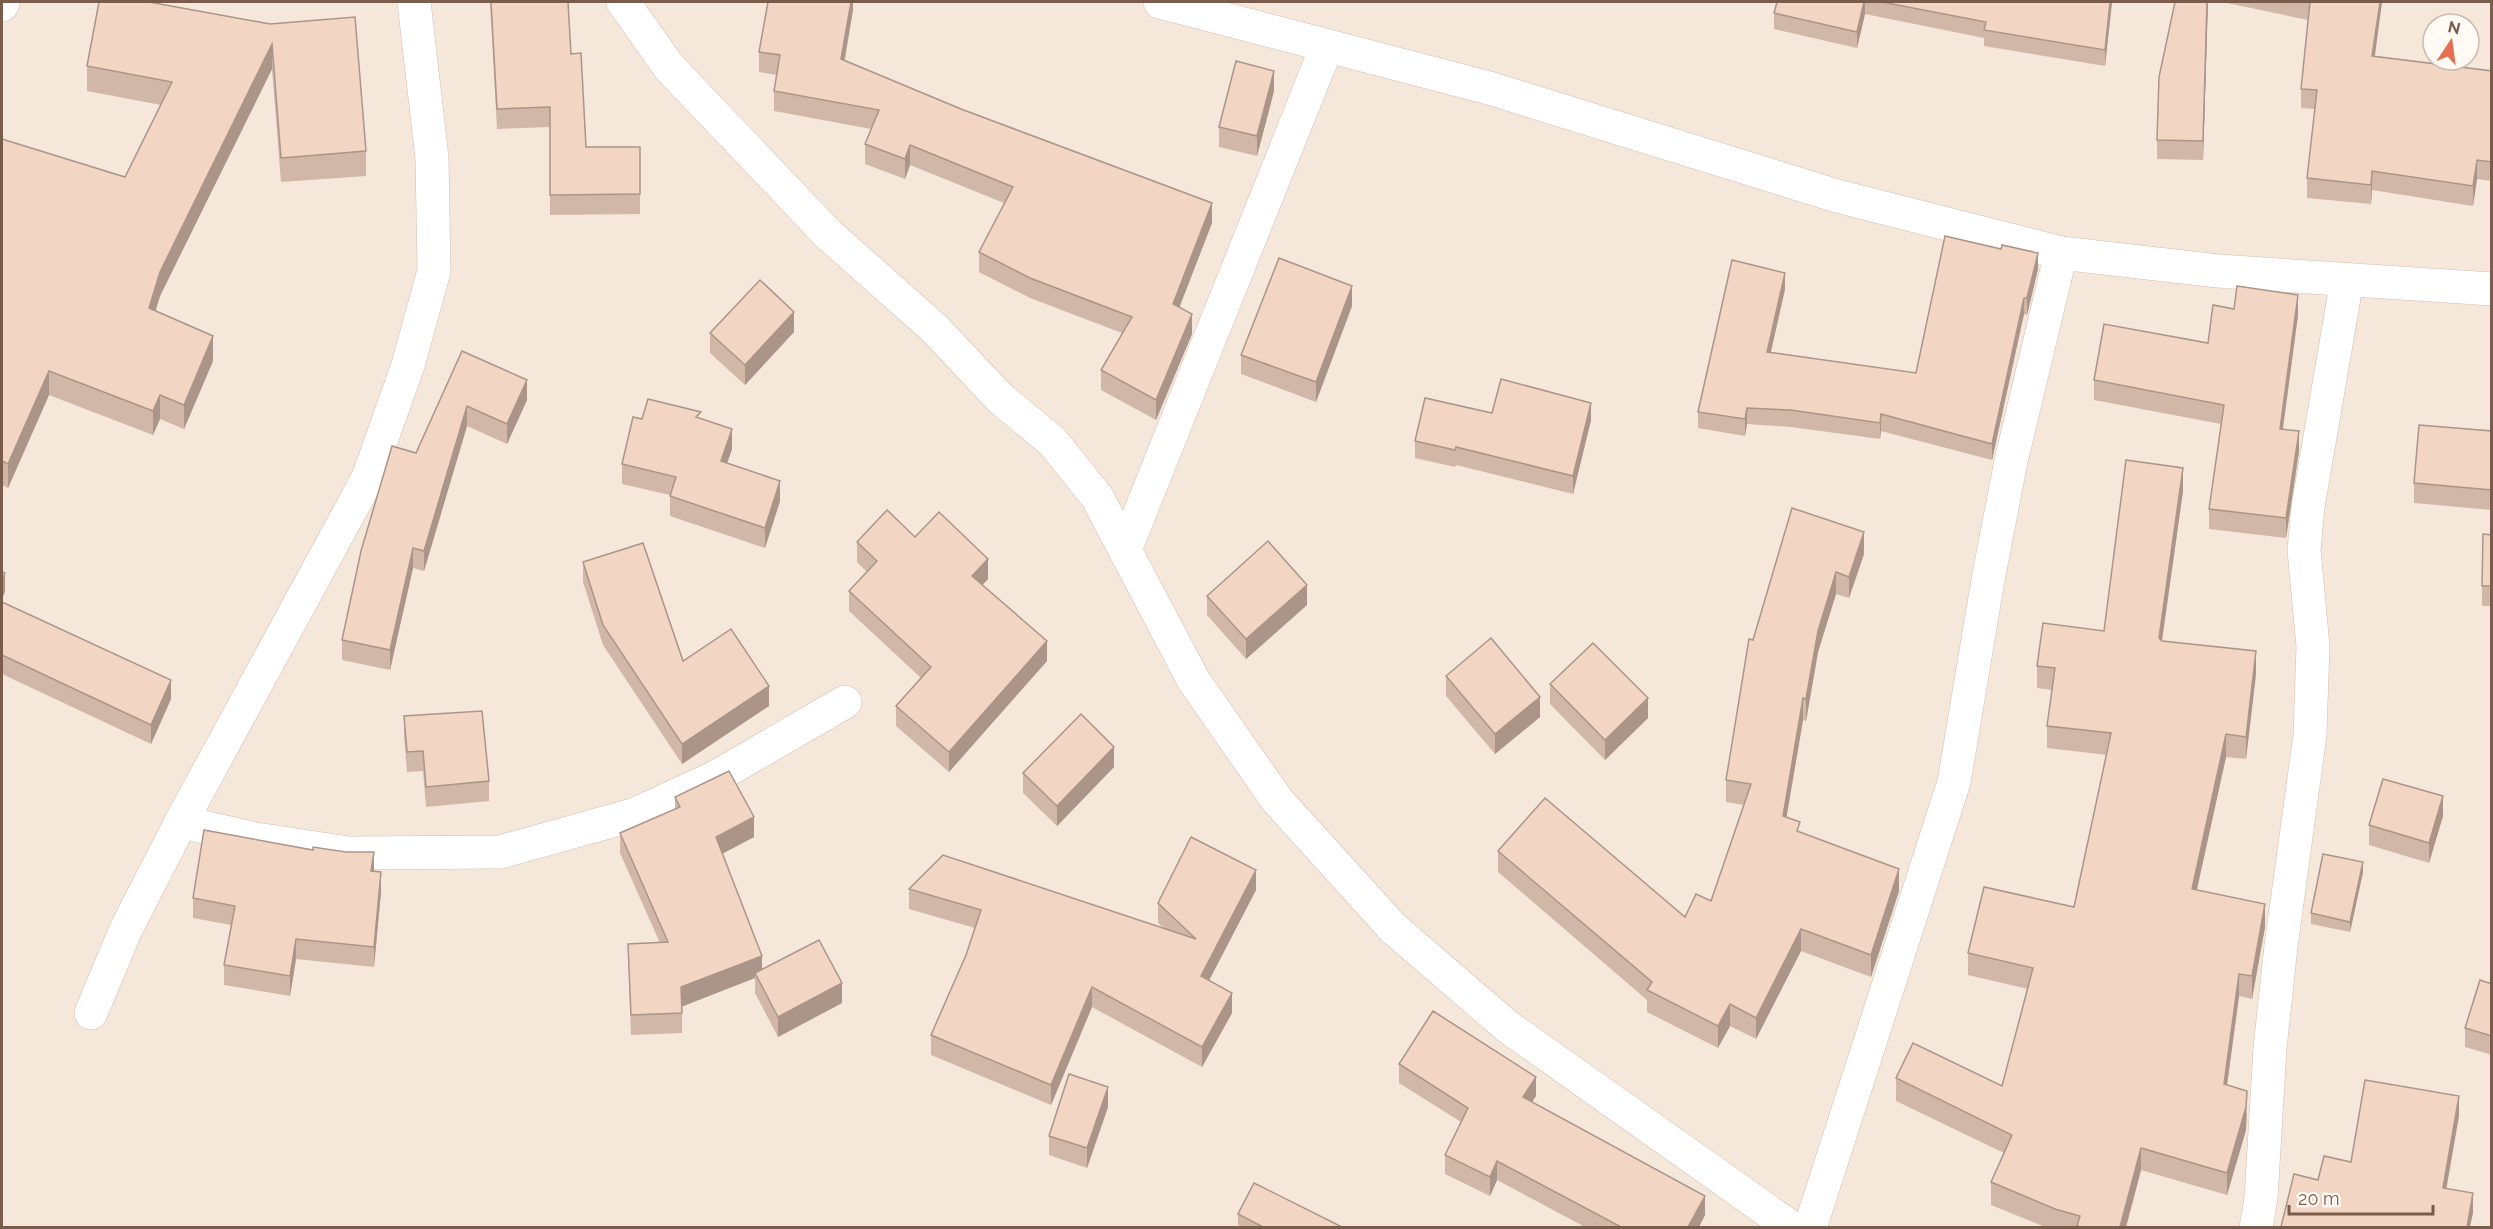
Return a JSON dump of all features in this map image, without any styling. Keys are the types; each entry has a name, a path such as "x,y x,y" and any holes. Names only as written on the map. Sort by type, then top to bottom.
{"street":[{"path":"91,1013 126,929 181,822 368,478 408,364 434,271 432,158 414,2"},
{"path":"623,2 669,67 828,234 934,328 1000,398 1053,442 1097,497 1194,681 1277,800 1393,928 1508,1027 1792,1227"},
{"path":"1160,2 1489,88 1837,196 2061,253 2218,271 2492,289"},
{"path":"1125,550 1327,46"},
{"path":"1810,1227 1954,782 1988,580 2011,461 2061,253"},
{"path":"2256,1227 2270,1048 2281,946 2310,735 2313,646 2304,550 2308,507 2347,280"},
{"path":"181,822 256,839 349,853 500,852 633,816 714,778 845,702"}],"shaded area":[{"path":"2,2 2491,2 2491,1227 2,1227"}],"building":[{"path":"99,2 149,2 270,24 355,17 366,151 281,158 272,44 160,272 149,308 213,336 184,405 160,395 153,411 49,371 8,464 2,461 2,139 125,177 172,82 87,66"},
{"path":"491,2 568,2 571,54 581,53 586,147 640,147 640,194 550,195 550,107 497,109"},
{"path":"768,2 851,2 841,59 961,109 1212,203 1173,304 1192,314 1156,400 1101,370 1132,317 1030,278 979,252 1013,187 910,145 905,159 865,144 879,110 774,91 780,55 759,52"},
{"path":"1777,2 1864,2 1857,32 1774,13"},
{"path":"1882,2 2110,2 2105,50 1984,30 1986,22"},
{"path":"2175,2 2207,2 2203,141 2157,140 2159,77"},
{"path":"2310,2 2380,2 2372,56 2421,62 2421,72 2492,71 2492,162 2477,160 2473,186 2372,171 2371,185 2307,178 2317,90 2301,89"},
{"path":"1236,61 1274,71 1257,136 1219,127"},
{"path":"1945,236 2001,249 2002,245 2038,253 2027,298 2024,298 1992,444 1881,414 1880,423 1791,410 1747,408 1745,419 1698,412 1732,260 1785,273 1767,352 1916,373"},
{"path":"1279,258 1352,286 1316,382 1241,355"},
{"path":"760,280 794,312 745,365 710,333"},
{"path":"2237,286 2298,295 2280,429 2299,431 2286,518 2209,509 2224,405 2094,380 2104,324 2208,343 2213,305 2234,309"},
{"path":"462,351 527,380 507,424 467,406 424,551 413,548 390,650 342,640 361,551 392,446 416,453"},
{"path":"1501,379 1591,403 1573,476 1456,447 1455,450 1415,441 1425,398 1492,413"},
{"path":"648,399 701,412 696,417 732,429 721,461 780,481 765,528 670,496 676,477 622,464 633,417 642,419"},
{"path":"2419,425 2492,431 2492,490 2414,483"},
{"path":"2126,460 2183,468 2159,638 2162,641 2256,651 2246,737 2226,734 2192,889 2265,904 2252,976 2239,974 2224,1084 2247,1091 2246,1107 2227,1173 2141,1148 2120,1227 2082,1227 2077,1226 2080,1216 2055,1209 1991,1182 2012,1135 1896,1078 1913,1043 2002,1086 2033,968 1968,953 1984,887 2074,907 2111,733 2047,726 2055,668 2037,666 2043,623 2104,631"},
{"path":"1792,508 1864,532 1849,577 1836,572 1818,631 1806,699 1803,698 1783,816 1800,822 1797,831 1899,869 1871,955 1801,929 1756,1018 1730,1004 1718,1026 1647,990 1652,982 1498,851 1545,798 1685,917 1696,894 1711,901 1751,784 1726,780 1749,639 1753,640"},
{"path":"887,510 915,537 939,512 988,559 972,576 1047,641 949,752 896,706 931,667 849,591 877,561 857,542"},
{"path":"2483,534 2492,535 2492,586 2482,586"},
{"path":"1268,541 1307,585 1246,639 1207,596"},
{"path":"643,543 683,661 731,629 769,686 682,744 603,625 583,562"},
{"path":"2,602 171,680 151,725 2,655"},
{"path":"1491,638 1540,697 1495,734 1446,676"},
{"path":"1593,643 1648,698 1605,740 1550,684"},
{"path":"482,711 489,781 426,787 423,751 407,752 404,716"},
{"path":"1081,714 1114,747 1057,806 1023,773"},
{"path":"729,771 754,817 716,837 762,956 681,987 682,1013 631,1015 628,944 668,942 620,833 680,807 675,797"},
{"path":"2383,779 2443,796 2429,843 2369,825"},
{"path":"204,830 313,850 313,847 346,852 374,852 371,871 381,872 374,947 296,939 290,976 224,965 235,906 193,898"},
{"path":"1191,837 1256,870 1201,976 1232,993 1202,1047 1092,987 1051,1085 931,1035 966,955 981,910 909,889 943,855 1196,939 1158,903"},
{"path":"2323,854 2363,862 2350,922 2311,913"},
{"path":"819,940 842,983 778,1017 755,973"},
{"path":"2480,980 2492,984 2492,1036 2465,1028"},
{"path":"1433,1011 1536,1077 1523,1097 1705,1196 1688,1227 1621,1227 1497,1161 1490,1177 1445,1155 1468,1108 1399,1064"},
{"path":"1069,1074 1108,1087 1087,1148 1049,1136"},
{"path":"2365,1080 2459,1096 2443,1188 2473,1193 2467,1227 2281,1227 2294,1174 2318,1180 2324,1156 2351,1162"},
{"path":"1254,1183 1342,1227 1263,1227 1238,1214"}]}
